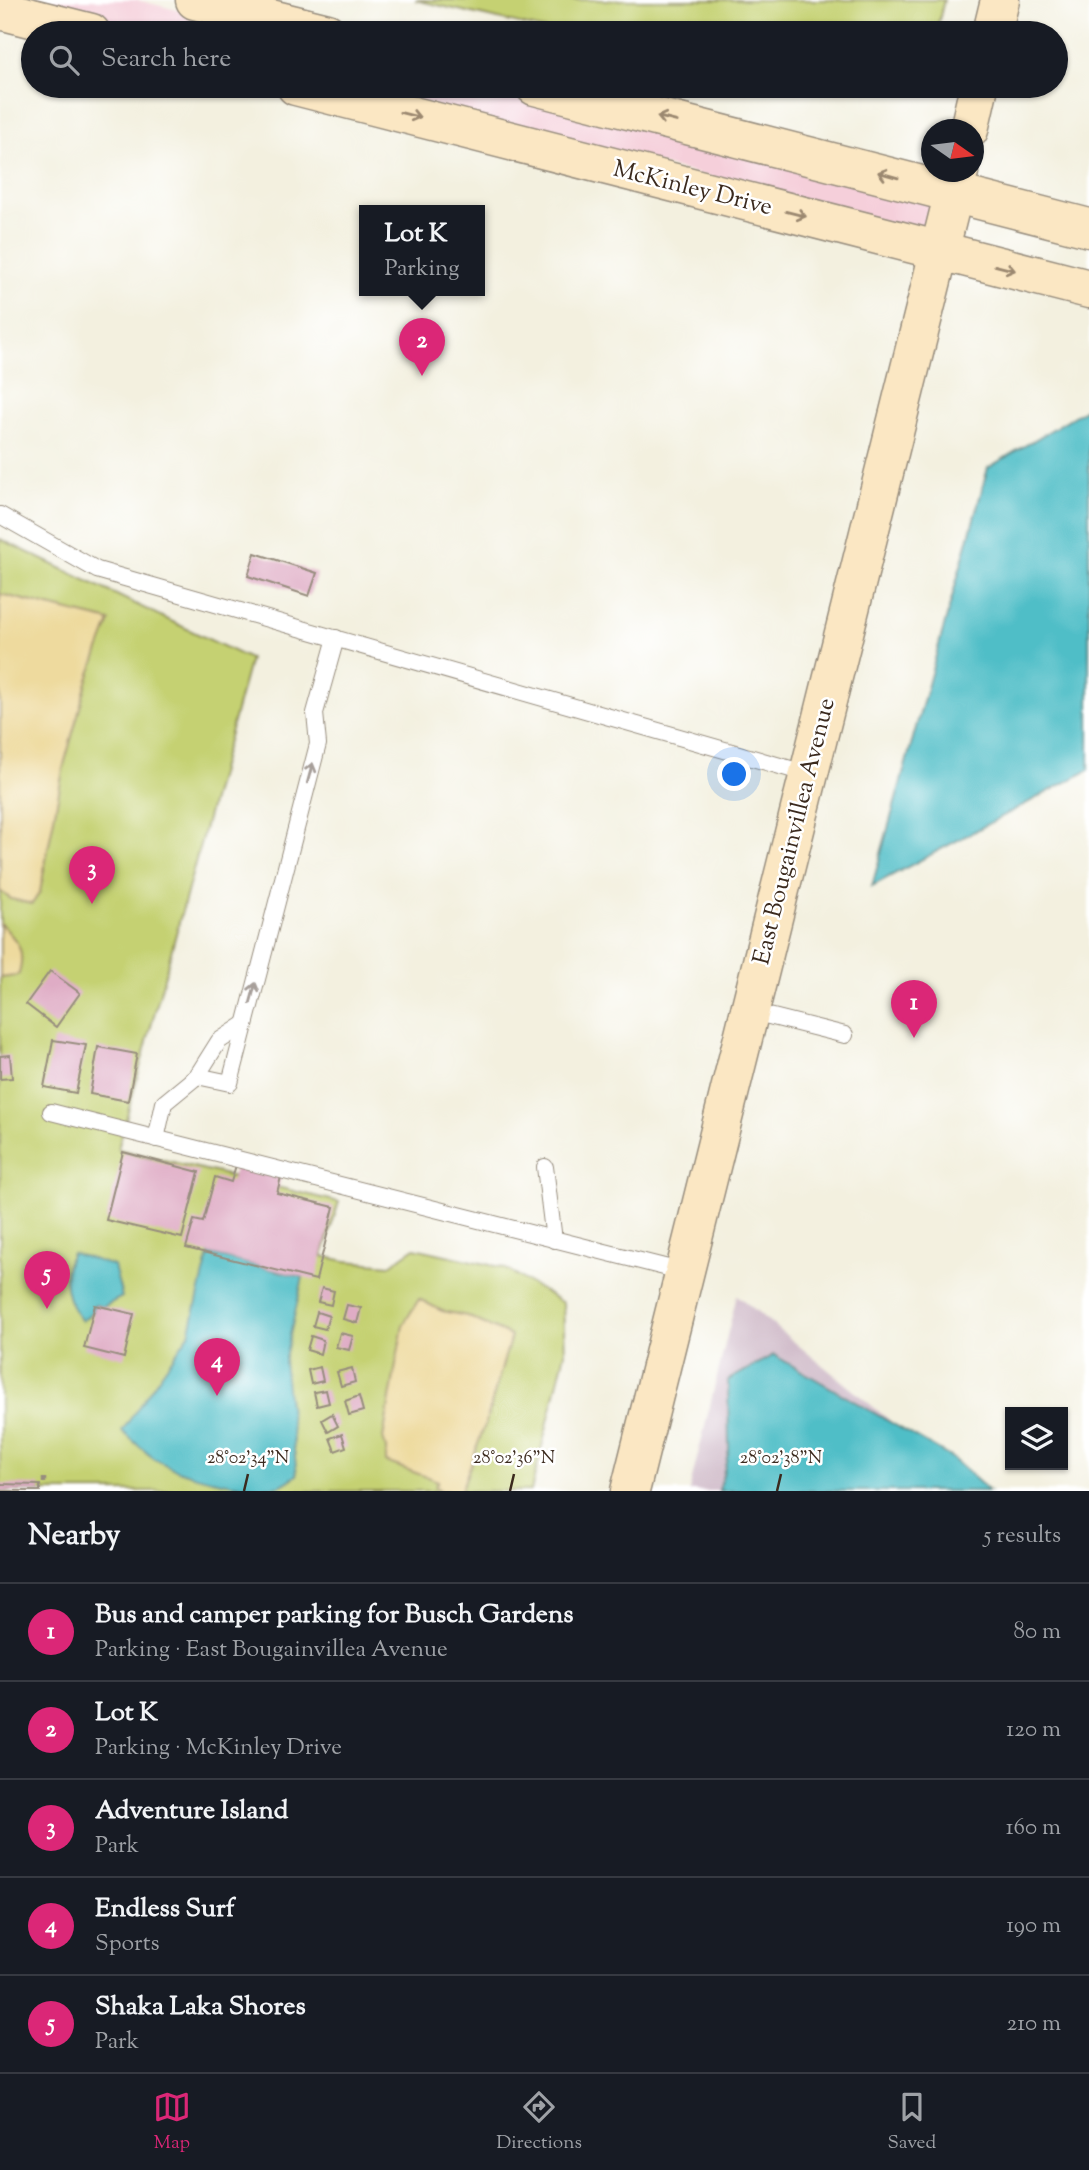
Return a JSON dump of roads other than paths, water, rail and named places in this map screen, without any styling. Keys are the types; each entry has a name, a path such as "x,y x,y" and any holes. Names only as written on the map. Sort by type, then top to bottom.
{"main road":[{"path":"195,0 279,21"},
{"path":"995,21 1000,0"},
{"path":"0,10 44,21"},
{"name":"McKinley Drive","path":"342,98 1089,289"},
{"path":"583,98 876,172 956,183 1089,228"},
{"path":"972,119 976,98"},
{"name":"East Bougainvillea Avenue","path":"630,1491 956,183"}],"lane":[{"path":"0,515 97,570 808,774"},
{"path":"197,1076 230,1083 318,744 315,713 336,638"},
{"path":"748,1011 845,1035"},
{"path":"156,1139 164,1103 197,1076 219,1041 245,1024"},
{"path":"51,1112 684,1272"},
{"path":"545,1167 554,1240"}],"water":[{"path":"1089,407 1089,770 872,886 988,468"},
{"path":"72,1253 114,1266 122,1297 103,1307 95,1305 93,1311 82,1321 72,1306 66,1288 66,1270"},
{"path":"209,1254 303,1277 284,1362 297,1475 279,1486 234,1484 182,1471 146,1453 122,1431 189,1334"},
{"path":"774,1355 952,1458 989,1491 719,1491 729,1450 728,1380"}],"place":[{"name":"Lot K","path":"422,376"},
{"name":"Adventure Island","path":"92,904"},
{"name":"Bus and camper parking for Busch Gardens","path":"914,1038"},
{"name":"Shaka Laka Shores","path":"47,1309"},
{"name":"Endless Surf","path":"217,1396"}]}
